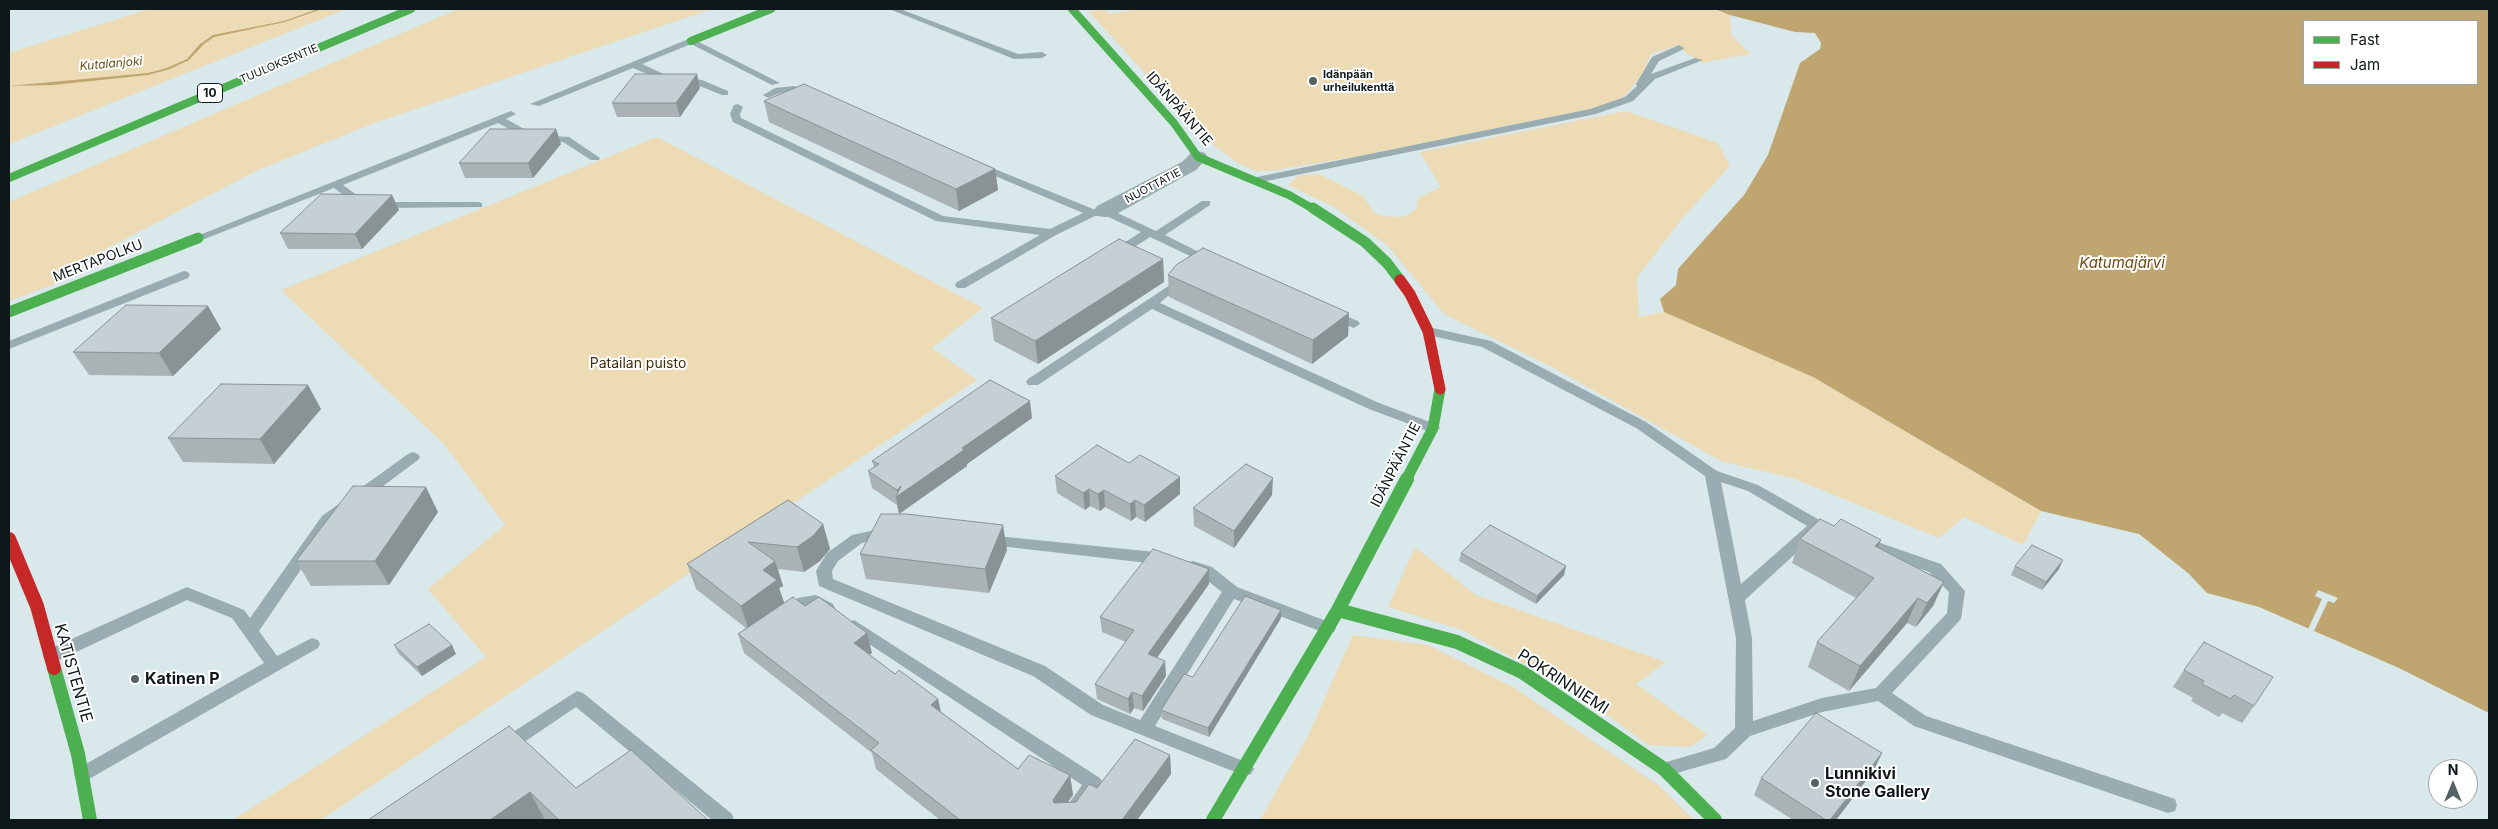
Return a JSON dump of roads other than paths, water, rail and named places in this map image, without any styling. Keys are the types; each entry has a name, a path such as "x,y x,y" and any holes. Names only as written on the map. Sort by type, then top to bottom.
{"main road":[{"name":"TUULOKSENTIE","path":"9,178 411,9"},
{"path":"691,41 771,9"},
{"name":"IDÄNPÄÄNTIE","path":"1072,9 1174,123 1198,157 1257,180 1330,218 1365,242 1387,263 1410,294 1428,331 1440,389 1433,428 1338,610 1213,820"},
{"name":"MERTAPOLKU","path":"9,312 198,238"},
{"name":"KATISTENTIE","path":"9,539 37,606 82,775 90,820"},
{"name":"POKRINNIEMI","path":"1338,610 1457,642 1522,672 1664,769 1715,820"}],"street":[{"name":"NUOTTATIE","path":"1099,212 1189,166 1198,157"}],"lane":[{"path":"893,9 1017,57 1042,55"},
{"path":"535,104 691,41 774,83"},
{"path":"1257,180 1592,112 1629,99 1640,86 1654,59 1679,48"},
{"path":"1640,86 1652,77 1698,60"},
{"path":"634,64 668,80 699,82 725,93"},
{"path":"768,95 778,90 794,88 817,98"},
{"path":"738,107 735,114 737,120 940,219 1052,232"},
{"path":"198,238 510,114"},
{"path":"498,119 533,138 565,139 595,158"},
{"path":"973,163 1099,212 1219,264"},
{"path":"335,184 358,201 381,205 478,205"},
{"path":"1107,259 1206,204"},
{"path":"961,285 1052,232 1099,212"},
{"path":"9,345 184,275"},
{"path":"1033,382 1151,304 1170,289"},
{"path":"1151,304 1374,406 1433,428"},
{"path":"1318,308 1354,324"},
{"path":"1428,331 1486,344 1641,425 1712,474 1753,488 1818,526 1935,568 1957,591 1955,615 1881,694 1822,705 1744,731 1720,754 1664,769"},
{"path":"250,631 327,520 413,457"},
{"path":"1712,474 1744,638 1744,731"},
{"path":"1736,598 1818,526"},
{"path":"905,532 881,532 857,539 832,557 824,572 824,582 1039,671 1097,710 1245,769"},
{"path":"972,538 1169,559 1206,572 1231,591 1328,628"},
{"path":"1144,728 1231,591"},
{"path":"51,656 187,593 238,614 275,666"},
{"path":"773,624 804,602 816,601 1094,783 1066,820"},
{"path":"82,775 312,644"},
{"path":"1881,694 1920,721 2168,805"},
{"path":"494,753 577,698 726,820"}],"water":[{"path":"322,9 285,22 214,37 204,44 189,60 170,69 148,75 53,85 9,86 148,73 167,68 187,59 200,44 213,35 284,21"},
{"name":"Katumajärvi","path":"1715,9 2489,9 2489,713 2399,668 2259,607 2207,593 2188,573 2139,534 2041,511 1813,377 1664,312 1660,299 1676,285 1678,269 1744,195 1768,155 1800,63 1820,49 1821,43 1815,33 1795,32 1730,15"}],"place":[{"name":"Idänpään urheilukenttä","path":"1313,81"},
{"name":"Katinen P","path":"135,679"},
{"name":"Lunnikivi Stone Gallery","path":"1815,783"}],"water label":[{"name":"Kutalanjoki","path":"111,64"}],"park label":[{"name":"Patailan puisto","path":"638,364"}]}
